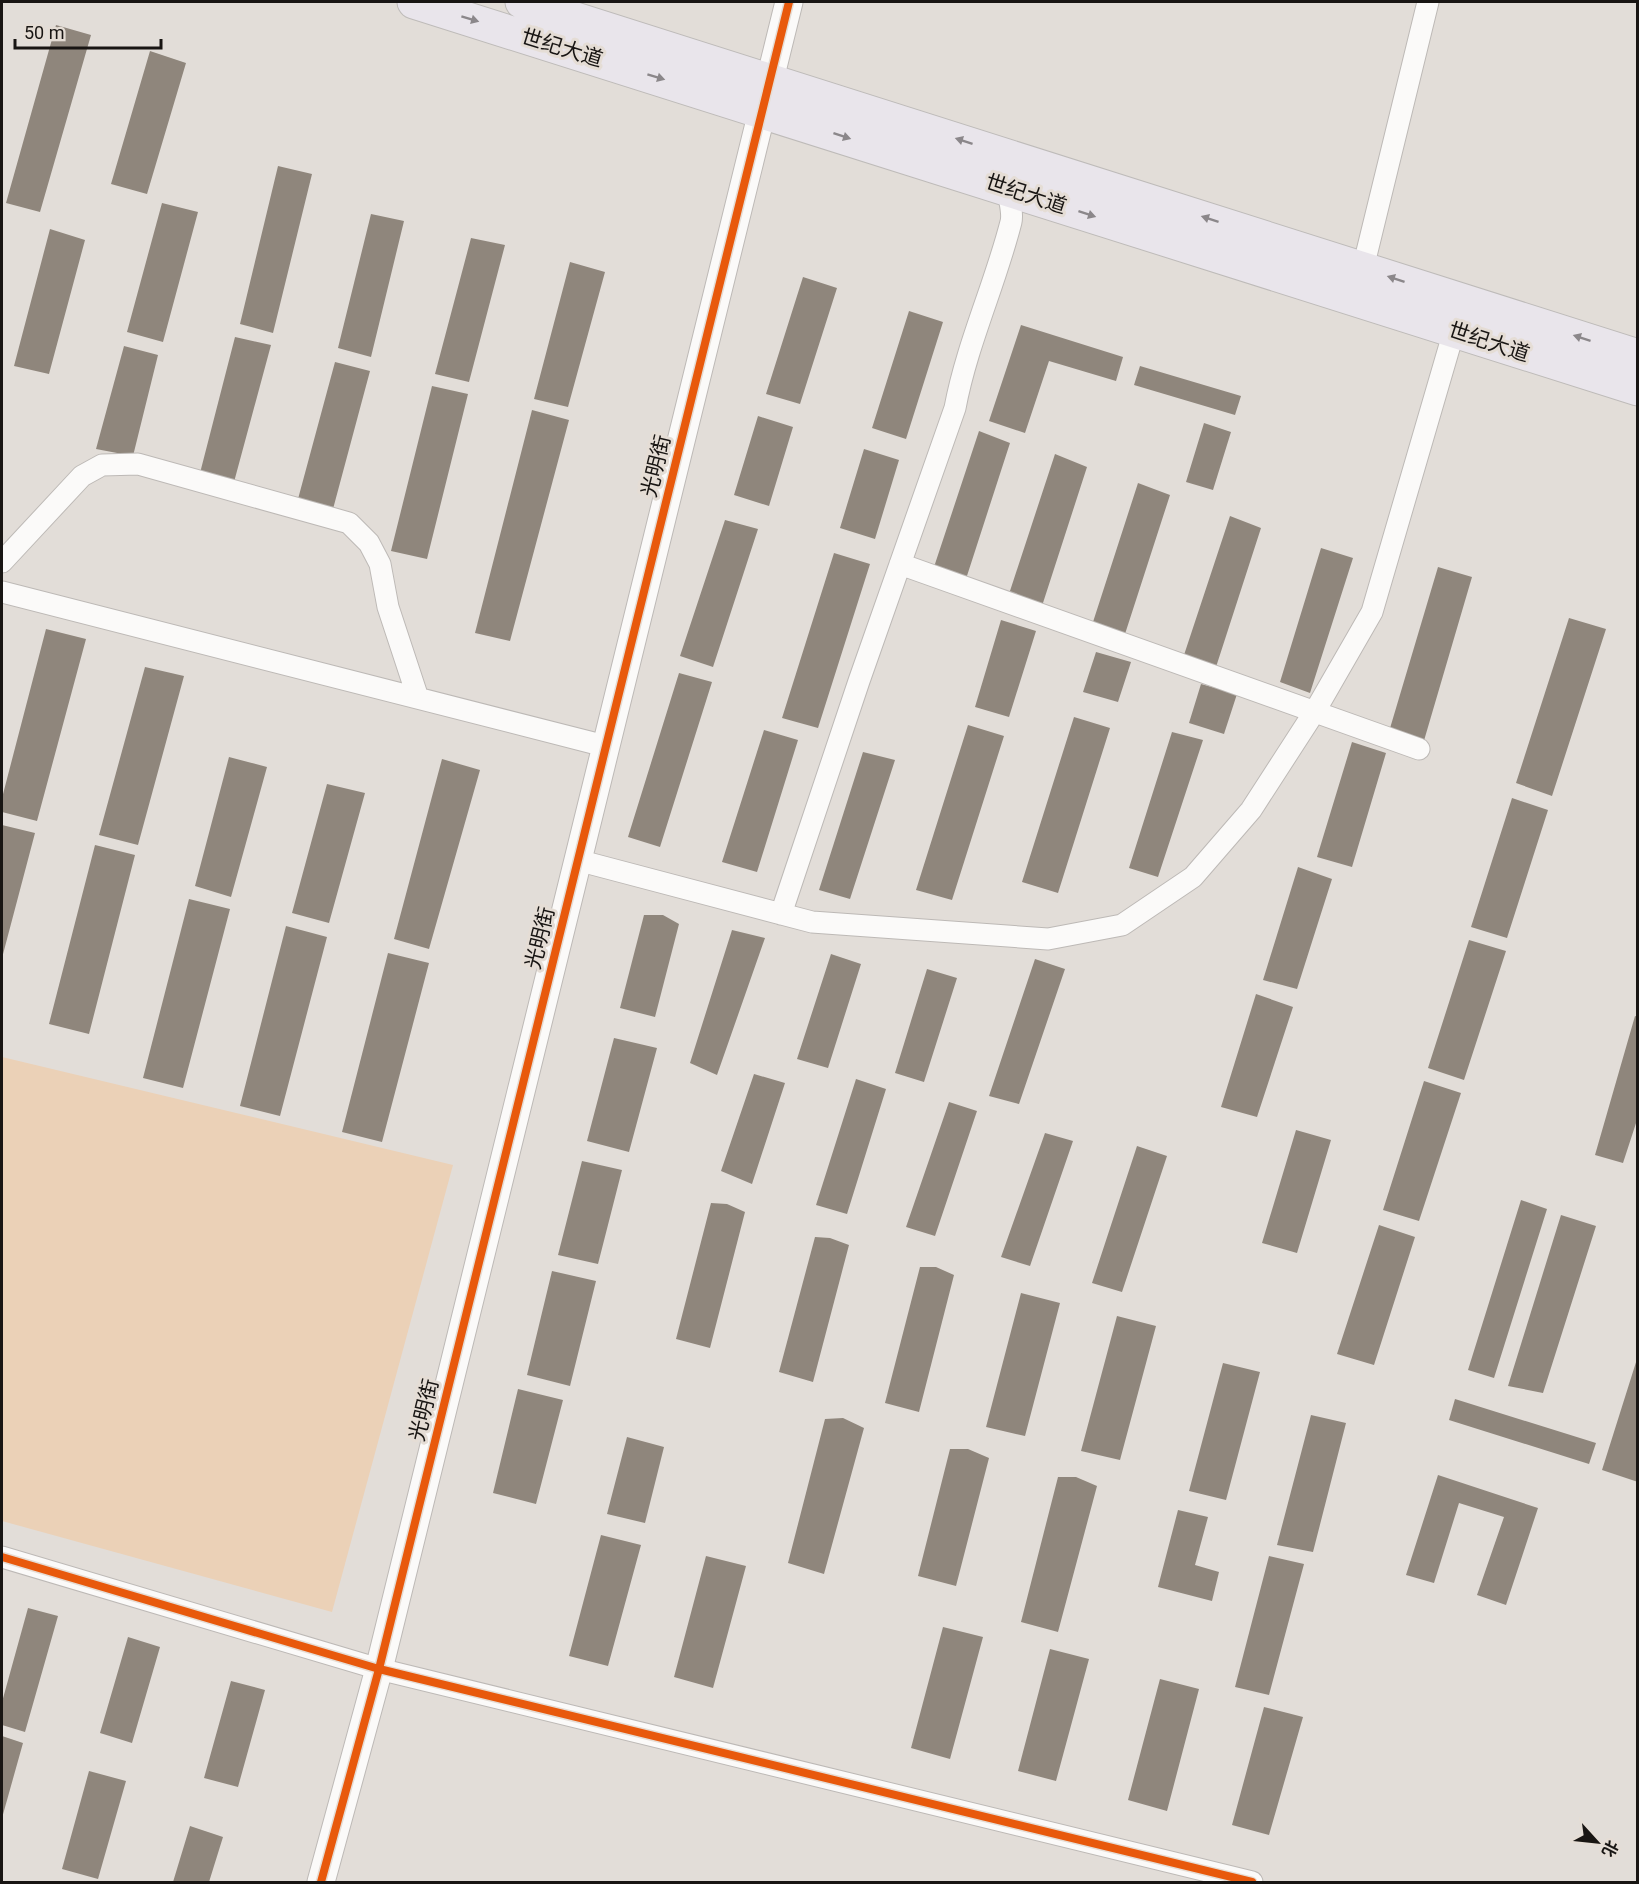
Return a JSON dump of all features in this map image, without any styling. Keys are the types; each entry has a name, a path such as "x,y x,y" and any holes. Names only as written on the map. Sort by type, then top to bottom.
{"main road":[{"name":"世纪大道","path":"414,2 766,95 1012,156 1638,356"},
{"name":"世纪大道","path":"522,2 1007,188 1638,389"}],"street":[{"name":"光明街","path":"321,1882 379,1669 789,2"},
{"path":"1363,268 1428,2"},
{"path":"781,914 955,408 961,378 1012,219 1007,188 1012,156"},
{"path":"577,860 812,922 1048,939 1122,925 1193,877 1251,810 1315,711 1372,612 1454,330"},
{"path":"2,562 82,476 102,465 138,465 349,524 369,543 380,564 388,607 418,698"},
{"path":"900,564 1419,749"},
{"path":"2,592 605,746"},
{"path":"2,1557 379,1669 1252,1882"}],"shaded area":[{"path":"2,1057 453,1165 332,1612 2,1521"}],"building":[{"path":"56,25 91,35 40,212 6,203"},
{"path":"150,51 186,63 147,194 111,184"},
{"path":"278,166 312,174 273,333 240,324"},
{"path":"162,203 198,212 163,342 127,332"},
{"path":"371,214 404,221 371,357 338,348"},
{"path":"50,229 85,240 49,374 14,366"},
{"path":"471,238 505,245 469,382 435,374"},
{"path":"570,262 605,272 568,407 534,399"},
{"path":"803,277 837,288 800,404 766,394"},
{"path":"909,311 943,322 906,439 872,428"},
{"path":"1021,325 1123,357 1116,381 1049,361 1025,433 989,421"},
{"path":"235,337 271,345 234,482 200,473"},
{"path":"124,346 158,355 133,456 96,449"},
{"path":"335,362 370,371 333,509 298,499"},
{"path":"1140,366 1241,396 1235,415 1134,385"},
{"path":"432,386 468,394 427,559 391,551"},
{"path":"532,410 569,420 510,641 475,633"},
{"path":"758,416 793,427 769,506 734,495"},
{"path":"1204,423 1231,432 1213,490 1186,482"},
{"path":"979,431 1010,443 965,582 933,570"},
{"path":"864,449 899,460 875,539 840,528"},
{"path":"1055,454 1087,467 1042,606 1009,594"},
{"path":"1138,483 1170,495 1125,634 1093,622"},
{"path":"1230,516 1261,528 1216,667 1184,655"},
{"path":"725,520 758,529 713,667 680,656"},
{"path":"1321,548 1353,558 1310,693 1280,682"},
{"path":"834,553 870,564 818,728 782,718"},
{"path":"1438,567 1472,577 1423,744 1388,735"},
{"path":"1569,618 1606,629 1552,796 1516,783"},
{"path":"1001,620 1036,631 1009,717 975,707"},
{"path":"46,629 86,639 37,821 2,812 2,798"},
{"path":"1096,652 1131,662 1118,702 1083,692"},
{"path":"145,667 184,676 138,845 99,835"},
{"path":"679,673 712,682 660,847 628,837"},
{"path":"1201,684 1237,694 1224,734 1189,723"},
{"path":"1074,717 1110,728 1058,893 1022,882"},
{"path":"968,725 1004,736 952,900 916,890"},
{"path":"764,730 798,740 757,872 722,862"},
{"path":"1172,732 1203,740 1158,877 1129,868"},
{"path":"1352,742 1386,753 1352,867 1317,857"},
{"path":"863,752 895,760 850,899 819,890"},
{"path":"229,757 267,767 231,897 195,886"},
{"path":"442,759 480,770 429,949 394,939"},
{"path":"327,784 365,793 329,923 292,913"},
{"path":"1512,798 1548,810 1507,938 1471,927"},
{"path":"2,825 35,833 2,958"},
{"path":"95,845 135,855 89,1034 49,1024"},
{"path":"1298,867 1332,879 1297,989 1263,980"},
{"path":"189,899 230,909 183,1088 143,1078"},
{"path":"644,915 663,915 679,924 655,1017 620,1008"},
{"path":"286,926 327,937 280,1116 240,1106"},
{"path":"732,930 765,938 717,1075 690,1063"},
{"path":"1469,940 1506,951 1464,1080 1428,1068"},
{"path":"388,953 429,963 382,1142 342,1132"},
{"path":"831,954 861,964 828,1068 797,1059"},
{"path":"1035,959 1065,969 1019,1104 989,1096"},
{"path":"927,969 957,978 924,1082 895,1073"},
{"path":"1256,994 1293,1007 1257,1117 1221,1107"},
{"path":"1635,1016 1638,1017 1638,1117 1623,1163 1595,1155"},
{"path":"614,1038 657,1048 629,1152 587,1141"},
{"path":"754,1074 785,1083 752,1184 721,1171"},
{"path":"856,1079 886,1089 847,1214 816,1205"},
{"path":"1424,1081 1461,1093 1419,1221 1383,1210"},
{"path":"949,1102 977,1111 935,1236 906,1227"},
{"path":"1296,1130 1331,1140 1297,1253 1262,1243"},
{"path":"1045,1133 1073,1141 1030,1266 1001,1257"},
{"path":"1137,1146 1167,1156 1122,1292 1092,1283"},
{"path":"582,1161 622,1170 598,1264 558,1255"},
{"path":"1521,1200 1547,1209 1494,1378 1468,1370"},
{"path":"711,1203 727,1204 745,1212 710,1348 676,1339"},
{"path":"1561,1215 1596,1226 1543,1393 1508,1386"},
{"path":"1379,1225 1415,1237 1374,1365 1337,1354"},
{"path":"815,1237 830,1238 849,1245 813,1382 779,1372"},
{"path":"920,1267 936,1267 954,1275 919,1412 885,1403"},
{"path":"552,1271 596,1281 570,1386 527,1375"},
{"path":"1021,1293 1060,1303 1025,1436 986,1427"},
{"path":"1117,1316 1156,1326 1120,1460 1081,1451"},
{"path":"1638,1359 1638,1482 1602,1470"},
{"path":"1223,1363 1260,1372 1226,1500 1189,1491"},
{"path":"518,1389 563,1400 536,1504 493,1493"},
{"path":"1455,1399 1596,1443 1589,1464 1449,1420"},
{"path":"1311,1415 1346,1423 1313,1552 1277,1545"},
{"path":"843,1418 864,1428 824,1574 788,1563 825,1419"},
{"path":"627,1437 664,1447 645,1523 607,1514"},
{"path":"950,1449 968,1449 989,1458 956,1586 918,1576"},
{"path":"1438,1475 1538,1508 1506,1605 1477,1595 1504,1517 1459,1503 1434,1583 1406,1575"},
{"path":"1058,1477 1076,1477 1097,1486 1058,1632 1021,1622"},
{"path":"1178,1510 1208,1517 1195,1565 1219,1572 1212,1601 1158,1587"},
{"path":"601,1535 641,1545 608,1666 569,1656"},
{"path":"706,1556 746,1566 713,1688 674,1677"},
{"path":"1269,1556 1304,1564 1269,1695 1235,1687"},
{"path":"28,1608 58,1616 25,1732 2,1725 2,1702"},
{"path":"943,1627 983,1637 950,1759 911,1748"},
{"path":"128,1637 160,1647 132,1743 100,1733"},
{"path":"1050,1649 1089,1659 1056,1781 1018,1771"},
{"path":"1160,1679 1199,1689 1167,1811 1128,1800"},
{"path":"231,1681 265,1690 238,1787 204,1778"},
{"path":"1264,1707 1303,1717 1269,1835 1232,1825"},
{"path":"2,1736 23,1743 2,1818"},
{"path":"89,1771 126,1781 98,1879 62,1869"},
{"path":"190,1826 223,1837 209,1882 173,1882"}],"cycle path":[{"path":"321,1882 379,1669 789,2"},
{"path":"2,1557 379,1669 1252,1882"}]}
